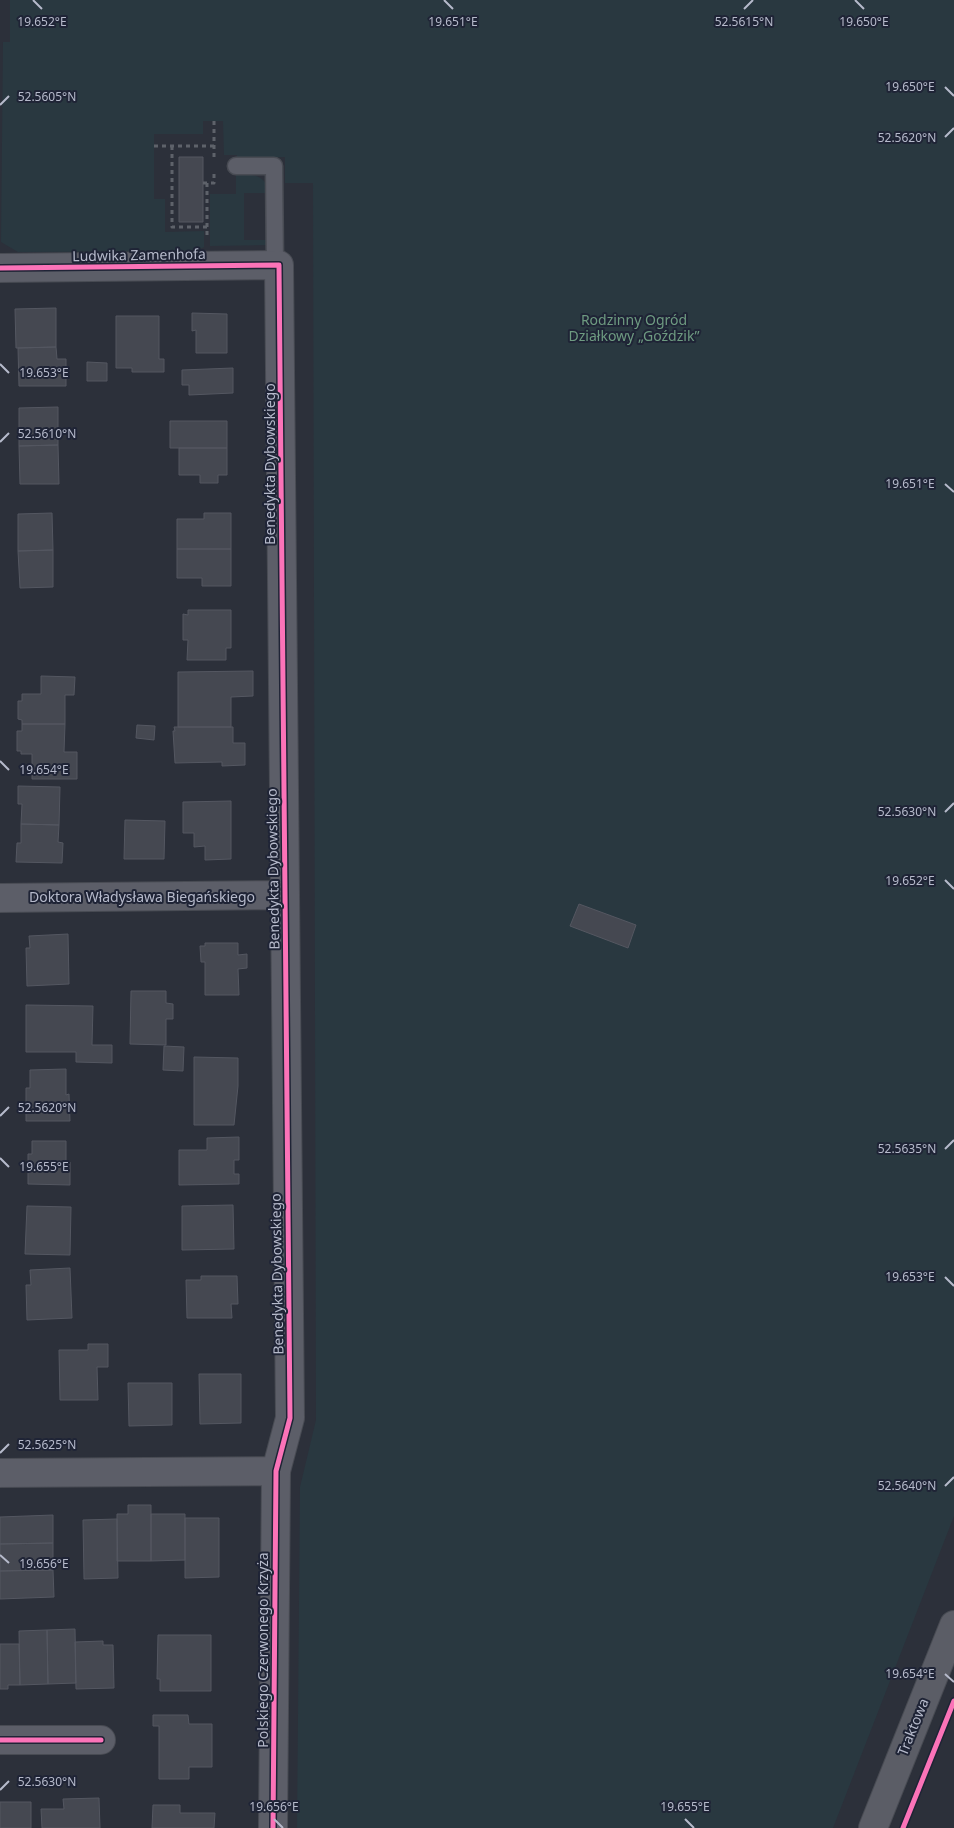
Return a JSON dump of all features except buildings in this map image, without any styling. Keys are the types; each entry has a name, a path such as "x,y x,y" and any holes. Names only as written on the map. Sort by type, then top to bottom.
{"main road":[{"name":"Traktowa","path":"872,1828 954,1625"}],"street":[{"name":"Ludwika Zamenhofa","path":"0,268 277,265"},
{"name":"Benedykta Dybowskiego","path":"276,1471 290,1418 277,265"},
{"name":"Doktora Władysława Biegańskiego","path":"0,898 284,895"},
{"path":"0,1473 276,1471"},
{"name":"Polskiego Czerwonego Krzyża","path":"273,1828 276,1471"},
{"path":"0,1740 101,1740"}],"lane":[{"path":"236,166 274,166 277,265"}],"path":[{"path":"154,146 214,146"},
{"path":"172,146 172,227 207,227"},
{"path":"207,266 205,183 214,183 214,166"}],"green space":[{"name":"Rodzinny Ogród Działkowy „Goździk”","path":"10,0 954,0 954,1516 833,1828 297,1828 300,1487 316,1420 313,183 285,183 285,157 237,158 237,155 224,155 223,121 203,121 203,134 154,134 154,199 165,199 165,232 204,231 204,247 196,251 18,252 1,242 3,42 10,42"},
{"path":"236,174 257,176 265,182 268,193 244,193 244,240 268,240 268,245 210,246 210,194 236,194"}],"cycle path":[{"path":"0,268 279,265 290,1418 276,1471 273,1828"},
{"path":"903,1828 954,1701"},
{"path":"0,1740 101,1740"}]}
